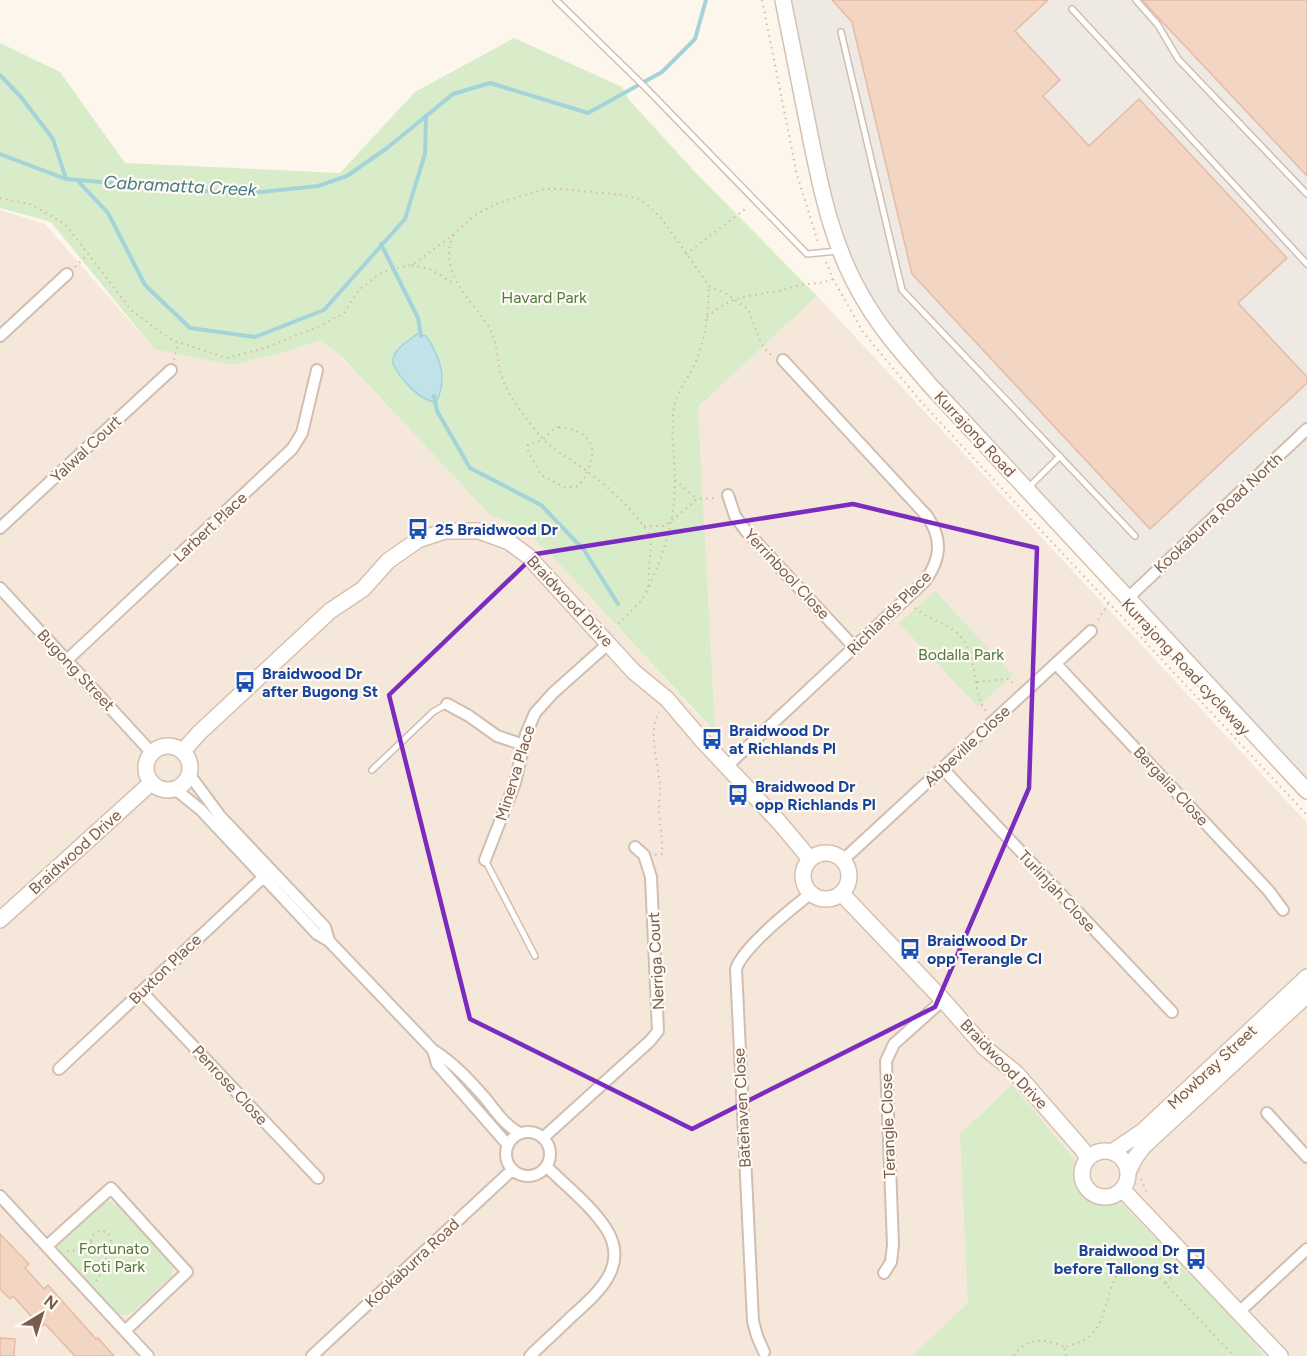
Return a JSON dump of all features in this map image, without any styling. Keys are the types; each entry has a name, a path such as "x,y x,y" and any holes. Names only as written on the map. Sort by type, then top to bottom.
{"street":[{"name":"Kurrajong Road","path":"783,0 829,223 839,251 866,303 889,336 928,383 1307,791"},
{"path":"0,336 67,274"},
{"name":"Richlands Place","path":"727,766 906,600 925,581 937,560 939,543 933,524 783,360"},
{"name":"Yalwal Court","path":"0,528 171,370"},
{"name":"Larbert Place","path":"67,660 292,449 302,433 317,370"},
{"name":"Kookaburra Road North","path":"1128,598 1307,429"},
{"name":"Yerrinbool Close","path":"728,495 735,516 746,531 855,648"},
{"name":"Braidwood Drive","path":"183,751 199,733 330,611 363,589 388,561 409,545 437,532 479,531 499,537 528,556 645,683 667,699 810,859"},
{"name":"Bugong Street","path":"0,588 152,752"},
{"name":"Abbeville Close","path":"843,860 1091,631"},
{"name":"Minerva Place","path":"485,860 513,789 532,719 540,707 609,643"},
{"name":"Bergalia Close","path":"1056,664 1262,884 1283,910"},
{"path":"447,704 497,736 524,745"},
{"path":"170,746 183,751 189,762 189,774 186,780 175,789 162,790 151,783 145,771 147,758 152,752 157,748 170,746"},
{"name":"Turlinjah Close","path":"943,769 1172,1012"},
{"path":"189,774 220,816 317,934 329,941 433,1050 462,1072 504,1123 519,1133"},
{"name":"Braidwood Drive","path":"0,920 151,783"},
{"path":"175,789 201,810 267,874"},
{"path":"635,847 644,855"},
{"path":"830,853 843,860 849,873 849,881 842,894 830,900 823,900 810,894 803,880 803,872 810,859 816,855 830,853"},
{"name":"Nerriga Court","path":"543,1137 650,1041 658,1031 651,877 644,855"},
{"name":"Buxton Place","path":"59,1069 267,874"},
{"name":"Batehaven Close","path":"764,1352 753,1321 736,969 740,959 749,948 810,894"},
{"name":"Braidwood Drive","path":"842,894 943,1000 985,1048 1016,1073 1088,1158"},
{"name":"Mowbray Street","path":"1113,1152 1143,1131 1307,977"},
{"name":"Penrose Close","path":"142,992 318,1178"},
{"name":"Mowbray Street","path":"1134,1174 1134,1158 1143,1147 1307,995"},
{"name":"Terangle Close","path":"884,1273 891,1262 893,1245 886,1061 894,1044 943,1000"},
{"path":"433,1050 437,1064 507,1145"},
{"path":"1267,1113 1307,1157"},
{"path":"528,1131 543,1137 551,1152 547,1167 534,1176 519,1174 512,1170 507,1162 507,1145 519,1133 528,1131"},
{"path":"1099,1151 1113,1152 1124,1160 1134,1174 1122,1190 1108,1197 1093,1193 1083,1181 1084,1165 1088,1158 1099,1151"},
{"path":"530,1356 598,1293 610,1275 614,1259 611,1239 602,1223 547,1167"},
{"name":"Kookaburra Road","path":"312,1356 512,1170"},
{"path":"47,1246 111,1188 187,1272 126,1330"},
{"path":"1122,1190 1280,1356"},
{"path":"0,1196 148,1356"},
{"path":"1238,1313 1307,1249"}],"lane":[{"path":"556,0 647,89 807,254 839,251"},
{"path":"1136,0 1158,25 1178,59 1307,194"},
{"path":"1072,9 1307,264"},
{"path":"841,32 902,290 1135,536"},
{"path":"1026,490 1060,456"},
{"path":"372,770 433,712 447,704"},
{"name":"Minerva Place","path":"485,860 535,957"}],"path":[{"path":"412,265 453,235 475,215 498,203 545,189 624,195 639,199 662,219 710,286 748,309 757,335 768,353 783,360"},
{"path":"0,198 30,204 65,224 132,311 172,340 227,358 262,349 320,326 344,313 359,290 390,269 412,265 430,269 457,285"},
{"path":"686,254 756,201"},
{"path":"453,235 449,244 448,257 457,285 490,329 496,341 503,381 527,419 543,440 609,488 644,526 651,540 648,589"},
{"path":"67,274 88,254"},
{"path":"707,317 734,299 749,294 773,292 832,279"},
{"path":"615,627 641,601 663,555 673,519 674,405 679,389 693,368 707,327 710,286"},
{"path":"171,370 178,342"},
{"path":"559,427 581,433 590,442 593,452 593,458 584,480 575,487 564,487 541,475 527,449 532,443 543,440 551,431 559,427"},
{"path":"675,480 697,499"},
{"path":"644,526 665,526 697,499 713,499 728,495"},
{"name":"Kurrajong Road cycleway","path":"1046,536 1307,815"},
{"path":"906,600 923,614 954,629 963,639 971,653 982,706 994,720"},
{"path":"1091,631 1109,602"},
{"path":"977,682 1009,679 1024,693"},
{"path":"644,855 662,854 660,780 654,730 657,716 667,699"},
{"path":"1134,1174 1147,1194"},
{"path":"64,1252 85,1250 94,1233 104,1231 111,1238 105,1267 92,1285"},
{"path":"91,1242 97,1250 103,1251 108,1248"},
{"path":"1014,1356 1026,1343 1043,1340 1064,1347 1077,1343 1096,1329 1115,1278 1124,1268 1136,1264 1155,1273 1166,1283 1234,1356"},
{"path":"1064,1347 1066,1356"}],"highlighted area":[{"path":"853,504 1037,548 1029,788 935,1007 692,1129 470,1019 389,695 536,554"}],"shaded area":[{"path":"783,0 1307,0 1307,791 865,303 819,180"},
{"path":"0,210 45,224 154,349 319,333 490,515 524,529 552,556 714,732 698,407 817,296 1307,823 1307,1356 0,1356"}],"green space":[{"name":"Havard Park","path":"514,38 622,87 630,101 696,173 817,296 698,407 715,732 552,556 524,529 490,515 340,355 320,340 285,352 232,365 154,349 51,222 0,208 0,43 60,72 125,163 340,173 415,92"},
{"name":"Bodalla Park","path":"935,591 1013,675 978,707 899,623"},
{"path":"1012,1085 1074,1159 1075,1178 1083,1195 1098,1203 1122,1204 1245,1331 1264,1356 912,1356 968,1303 960,1134"},
{"name":"Fortunato Foti Park","path":"107,1200 117,1205 166,1255 173,1268 171,1277 128,1315 117,1315 60,1256 57,1250 61,1238 100,1202"}],"water":[{"path":"417,334 426,336 441,368 440,394 436,402 423,398 417,393 400,376 393,364 397,350"}],"building":[{"path":"832,0 1048,0 1015,31 1060,80 1043,96 1089,146 1139,99 1287,258 1238,303 1307,377 1307,383 1150,529 912,274 852,22"},
{"path":"1142,0 1307,0 1307,176 1155,14"},
{"path":"0,1234 29,1264 25,1268 44,1289 48,1285 114,1356 75,1356 45,1324 41,1327 13,1296 10,1299 0,1289"},
{"path":"0,1338 15,1339 14,1356 0,1356"}],"waterway":[{"name":"Cabramatta Creek","path":"0,154 66,179 242,194 318,186 347,176 387,148 453,94 490,83 588,113 662,72 695,39 706,0"},
{"path":"0,75 21,97 53,139 66,179"},
{"path":"77,180 108,213 145,285 190,328 255,337 324,310 405,219 425,154 426,116"},
{"path":"381,244 418,318 421,336"},
{"path":"434,396 437,411 470,468 541,505 584,550 618,604"}],"place":[{"name":"25 Braidwood Dr","path":"418,529"},
{"name":"Braidwood Dr after Bugong St","path":"245,682"},
{"name":"Braidwood Dr at Richlands Pl","path":"712,739"},
{"name":"Braidwood Dr opp Richlands Pl","path":"738,795"},
{"name":"Braidwood Dr opp Terangle Cl","path":"910,949"},
{"name":"Braidwood Dr before Tallong St","path":"1196,1259"}]}
